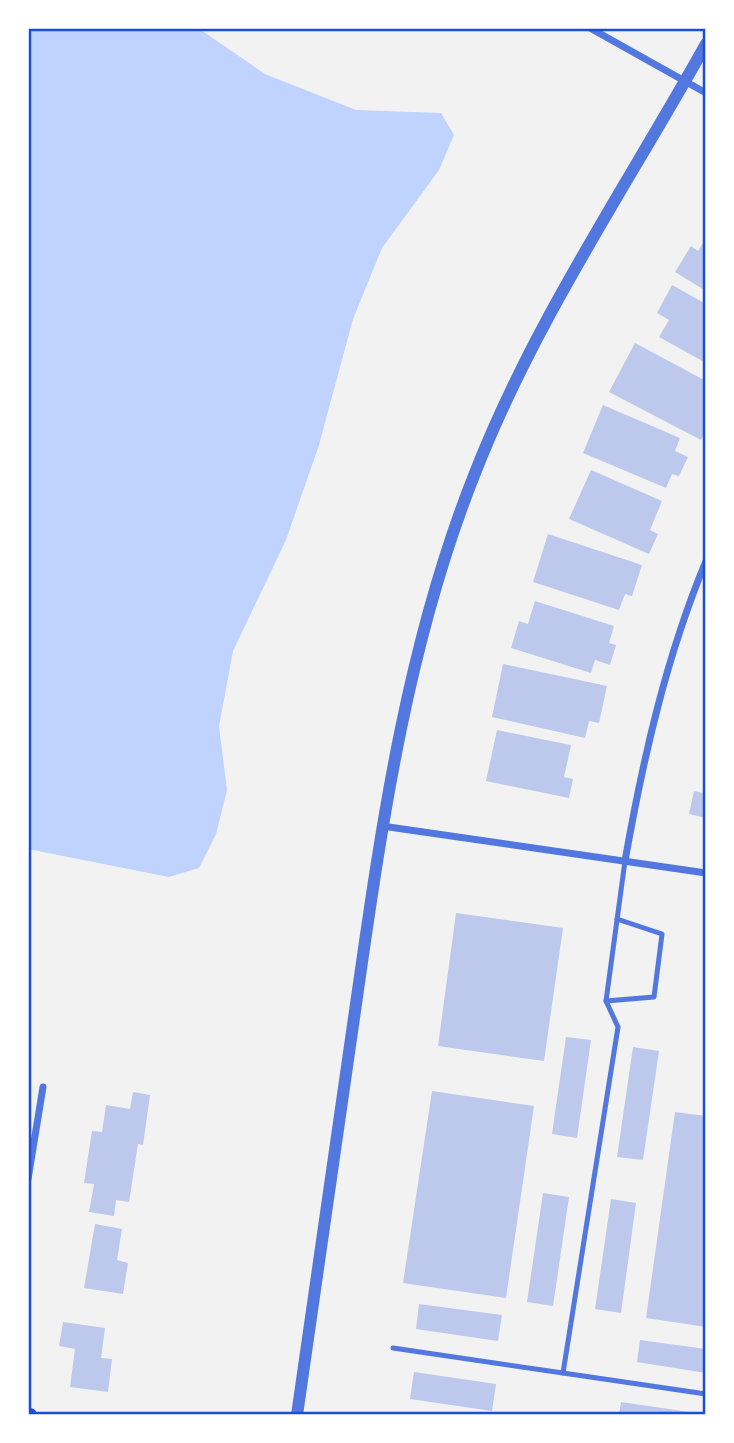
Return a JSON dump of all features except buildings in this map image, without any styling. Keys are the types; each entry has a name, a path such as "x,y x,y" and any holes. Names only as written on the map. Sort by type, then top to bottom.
{"street":[{"path":"590,28 706,93"},
{"path":"297,1415 382,826 402,716 438,575 475,473 521,366 555,302 706,44"},
{"path":"625,861 648,743 663,685 706,561"},
{"path":"382,826 706,873"},
{"path":"28,1179 43,1087"}],"lane":[{"path":"562,1373 618,1027 606,1001 625,861"},
{"path":"606,1001 653,997 662,934 617,919"},
{"path":"393,1348 706,1394"}],"water":[{"path":"28,28 198,28 265,74 356,110 441,113 454,135 439,170 382,248 353,319 319,445 286,540 233,651 219,726 227,790 216,834 199,868 169,877 28,849"}]}
